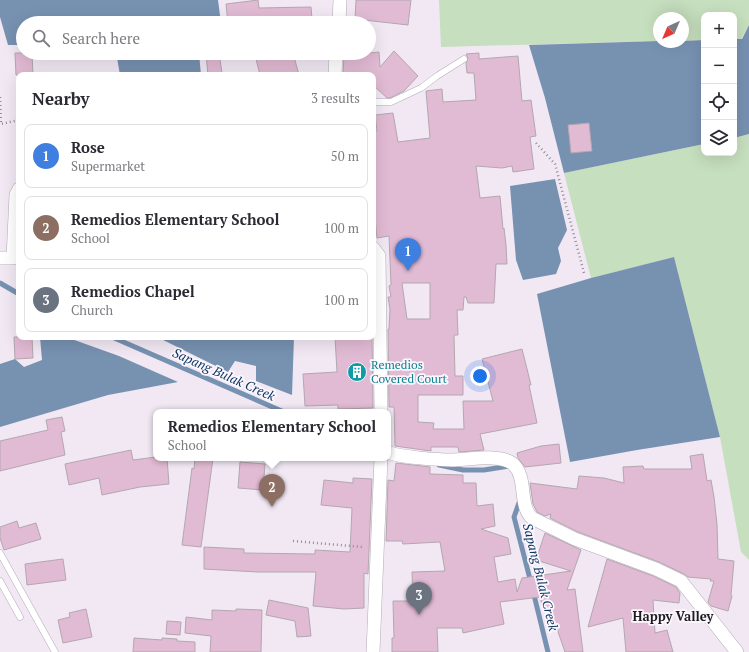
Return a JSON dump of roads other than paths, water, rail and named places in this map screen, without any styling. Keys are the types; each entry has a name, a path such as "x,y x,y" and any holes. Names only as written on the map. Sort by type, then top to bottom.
{"street":[{"path":"339,16 340,0"},
{"path":"335,72 336,60"},
{"path":"0,258 13,258 16,195"},
{"path":"376,252 379,256 381,409"},
{"path":"391,453 397,455 450,460 495,458 503,459 512,464 520,475 526,513 532,518 575,540 656,569 681,581 737,652"},
{"path":"373,652 381,461"}],"lane":[{"path":"376,102 391,102 421,88 464,59"},
{"path":"0,553 55,652"},
{"path":"0,581 20,617"}],"water":[{"path":"0,0 218,0 220,16 16,16 16,45 8,45 0,17"},
{"path":"749,25 749,134 737,137 737,39 742,39"},
{"path":"701,40 701,145 564,173 545,98 529,45 653,41 653,48 689,48 689,41"},
{"path":"117,60 200,60 201,72 119,72"},
{"path":"555,179 567,230 558,248 561,261 556,274 523,280 516,260 510,186"},
{"path":"674,257 720,437 570,462 537,294 591,278"},
{"path":"40,340 74,340 119,356 178,382 108,395 0,427 0,364 15,359 24,367 42,360"},
{"path":"163,340 294,340 292,395 256,381 256,366 235,361 228,372"}],"waterway":[{"name":"Sapang Bulak Creek","path":"0,283 16,292"},
{"name":"Sapang Bulak Creek","path":"119,340 277,409"},
{"name":"Sapang Bulak Creek","path":"439,465 463,470 484,470 509,466"},
{"name":"Sapang Bulak Creek","path":"520,500 514,517 531,583"},
{"name":"Sapang Bulak Creek","path":"533,591 548,652"}],"place":[{"name":"Rose","path":"408,271"},
{"name":"Remedios Covered Court","path":"357,372"},
{"name":"Remedios Elementary School","path":"272,507"},
{"name":"Remedios Chapel","path":"419,615"}],"district":[{"name":"Happy Valley","path":"673,616"}]}
